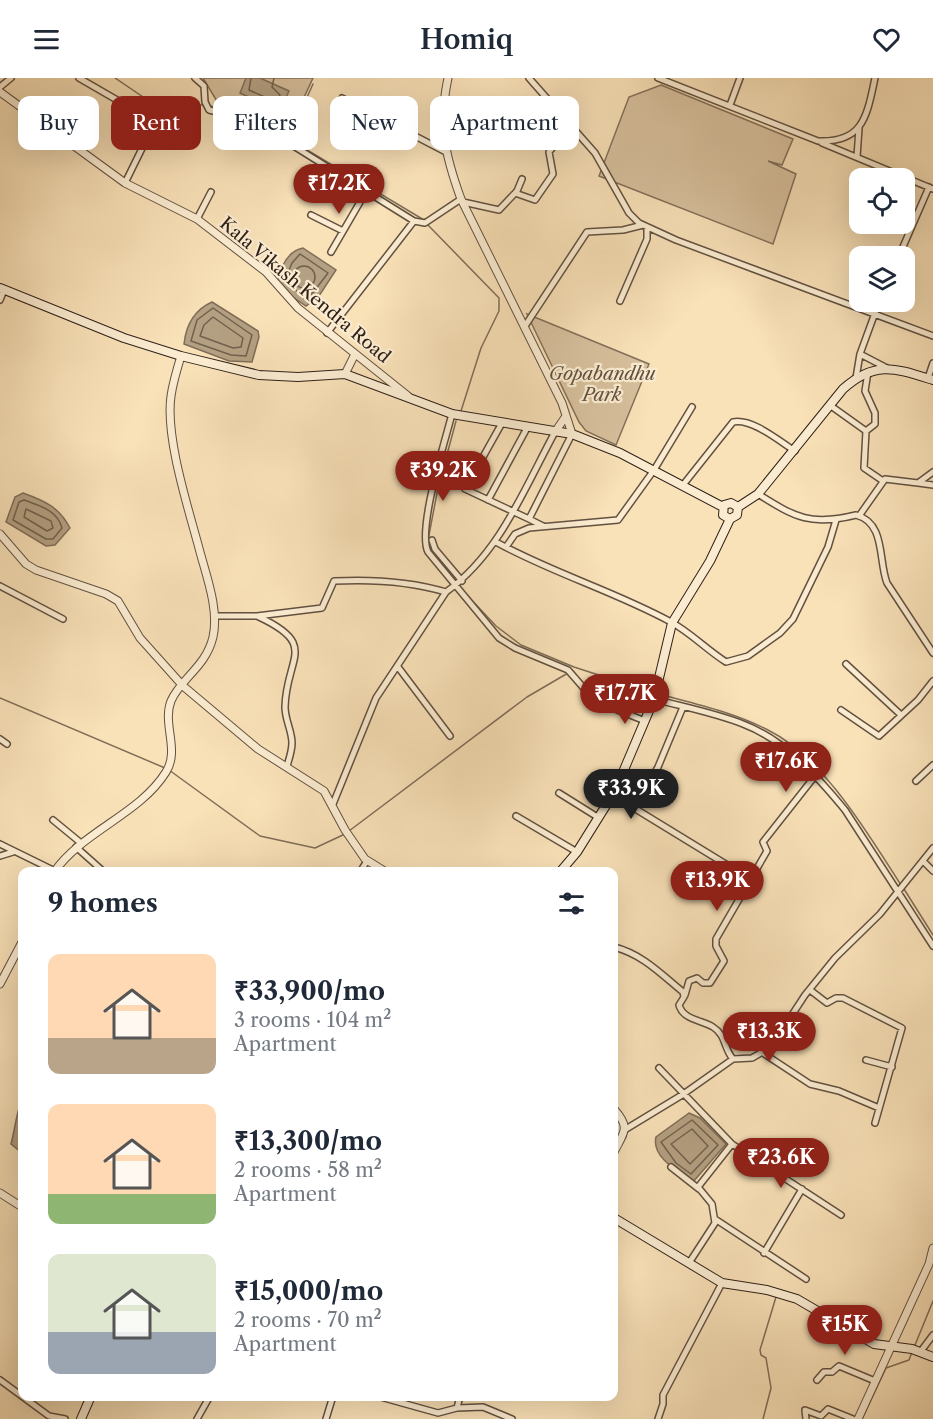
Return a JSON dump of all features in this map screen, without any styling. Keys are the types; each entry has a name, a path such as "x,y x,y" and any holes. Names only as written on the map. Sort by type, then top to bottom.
{"main road":[{"path":"2,289 102,330 181,356 259,375 298,377 345,374 452,414 572,434 654,470 723,507"},
{"path":"564,867 578,852 614,794 655,697 672,622 710,561 730,519 737,514 738,507 758,494 856,378 868,372 887,368 930,379"},
{"path":"723,507 731,503 738,507"},
{"path":"723,507 723,515 730,519"},
{"path":"618,1220 722,1283 767,1290 797,1299 874,1344 916,1350 933,1357"},
{"path":"81,1419 89,1401"}],"street":[{"path":"0,87 12,78"},
{"path":"79,78 155,122 124,183"},
{"path":"195,78 204,86 205,102 209,110 239,117 346,177 414,221 425,223 462,201 499,210 515,193 522,179"},
{"path":"448,78 442,130 444,151 462,201 525,326 572,434 529,519"},
{"path":"529,78 546,96"},
{"path":"658,78 730,105 931,188 904,246"},
{"path":"730,105 740,78"},
{"path":"818,141 843,138 859,129 866,119 875,78"},
{"name":"Kala Vikash Kendra Road","path":"0,92 124,183 197,219 266,272 298,308 327,333 408,396"},
{"path":"856,157 859,129"},
{"path":"579,133 595,153 629,213 645,226 933,336"},
{"path":"418,137 444,151"},
{"path":"515,193 535,200 553,174 549,152 551,150"},
{"path":"339,188 346,177"},
{"path":"331,252 367,190"},
{"path":"197,219 211,192"},
{"path":"311,215 343,231"},
{"path":"327,333 414,221"},
{"path":"620,301 647,239 645,226"},
{"path":"525,326 586,232 645,226"},
{"path":"0,300 2,289"},
{"path":"856,378 860,354 874,314"},
{"path":"345,374 355,354"},
{"path":"860,354 887,368"},
{"path":"58,867 78,845 137,803 165,773 170,765 172,743 169,716 171,700 209,650 214,635 215,616 180,473 172,427 171,397 181,356"},
{"path":"930,379 933,363"},
{"path":"868,372 865,391 875,413 875,424 866,431 864,468 883,481"},
{"path":"831,405 866,431"},
{"path":"506,547 515,534 529,528 618,520 654,470 692,407"},
{"path":"452,414 434,485 425,542 428,552 499,638 515,648 568,670 595,701 645,721"},
{"path":"333,804 376,698 446,592 462,581 496,542 555,432 566,416"},
{"path":"683,485 733,422 740,421 751,425 795,451"},
{"path":"501,423 465,489 545,527"},
{"path":"488,500 527,428"},
{"path":"918,483 933,472"},
{"path":"858,516 885,479 933,485"},
{"path":"758,494 800,516 819,521 858,516 873,526 878,536 882,571 887,583 933,653"},
{"path":"496,542 547,569 582,581 672,622 726,662 748,656 780,633 793,619 828,547 836,520"},
{"path":"0,534 26,564 36,570 118,601 140,638 183,686 258,749 316,784 333,804 345,830 367,861 377,867"},
{"path":"432,540 435,549 462,581"},
{"path":"215,616 257,616 322,608 334,581 374,579 422,585 446,592"},
{"path":"0,586 63,619"},
{"path":"257,616 289,634 295,645 285,705 286,723 292,743 287,766"},
{"path":"846,664 901,715"},
{"path":"398,667 450,736"},
{"path":"841,710 879,736 933,681"},
{"path":"655,697 754,729 787,750 815,776 845,810 933,946"},
{"path":"634,808 658,767 683,706"},
{"path":"0,739 7,744"},
{"path":"916,781 933,765"},
{"path":"733,1059 720,1033 687,1016 679,1005 689,981 697,978 703,983 710,983 724,961 716,946 716,939 767,850 763,842 815,776"},
{"path":"559,793 599,818"},
{"path":"614,794 750,879"},
{"path":"516,816 578,852"},
{"path":"53,820 99,867"},
{"path":"0,844 45,867"},
{"path":"618,1144 626,1128 682,1095 733,1059 744,1059 763,1053 771,1047 797,1005 835,958 880,914 933,848"},
{"path":"0,856 13,852"},
{"path":"363,867 367,861"},
{"path":"922,861 933,872"},
{"path":"618,948 629,950 641,957 685,994"},
{"path":"0,984 18,950"},
{"path":"810,990 823,1002 827,1003 838,997 843,998 872,1015 900,1026 902,1031 875,1124"},
{"path":"763,1053 810,1084 839,1091 879,1108"},
{"path":"866,1060 891,1067"},
{"path":"659,1068 682,1095 732,1144 842,1215"},
{"path":"618,1114 626,1128"},
{"path":"699,1189 732,1144"},
{"path":"671,1167 699,1189 712,1204 715,1219 689,1263"},
{"path":"764,1253 802,1189"},
{"path":"0,1192 18,1205"},
{"path":"715,1219 806,1279"},
{"path":"806,1419 805,1410 821,1416 828,1409 855,1419 929,1264 933,1248"},
{"path":"658,1419 663,1404 663,1395 722,1283"},
{"path":"916,1350 933,1335"},
{"path":"817,1380 824,1372 832,1372 839,1366 875,1381"},
{"path":"0,1380 18,1393"},
{"path":"29,1401 49,1416 65,1419"},
{"path":"197,1419 207,1401"},
{"path":"326,1419 331,1401"},
{"path":"394,1401 433,1412 483,1407 512,1419"},
{"path":"456,1408 458,1401"},
{"path":"433,1412 434,1419"}],"green space":[{"path":"203,78 313,78 305,96 214,96"},
{"path":"661,85 793,139 782,165 768,161 796,174 773,244 599,176 629,97"},
{"name":"Gopabandhu Park","path":"527,314 649,364 616,445 586,431 579,422"}],"water":[{"path":"246,78 260,78 289,91 287,96 247,96 240,93"},
{"path":"303,248 336,270 319,296 306,306 277,284 282,267 289,257"},
{"path":"212,302 258,331 259,337 252,362 229,361 184,344 192,319 200,309"},
{"path":"23,493 51,506 66,521 70,528 55,545 46,546 6,522 15,497"},
{"path":"18,1110 18,1150 11,1144"},
{"path":"689,1113 700,1118 726,1144 693,1182 667,1163 656,1144 656,1137"}],"waterway":[{"path":"115,78 152,103 203,105"},
{"path":"308,96 313,84"},
{"path":"208,106 239,109 424,220"},
{"path":"427,224 499,298 499,311 481,348 461,411"},
{"path":"428,540 438,488 456,421"},
{"path":"430,550 442,565"},
{"path":"466,594 496,626 521,645 574,667 651,692"},
{"path":"349,831 527,697 568,673"},
{"path":"659,694 741,718 768,730 788,743 808,759 843,799 901,885"},
{"path":"0,698 165,768"},
{"path":"169,770 260,836 315,848 345,834"},
{"path":"904,889 933,935"},
{"path":"763,1419 771,1388 766,1358 761,1355 760,1350 776,1297"},
{"path":"915,1345 933,1301"},
{"path":"862,1419 886,1368 909,1360 912,1352"}]}
